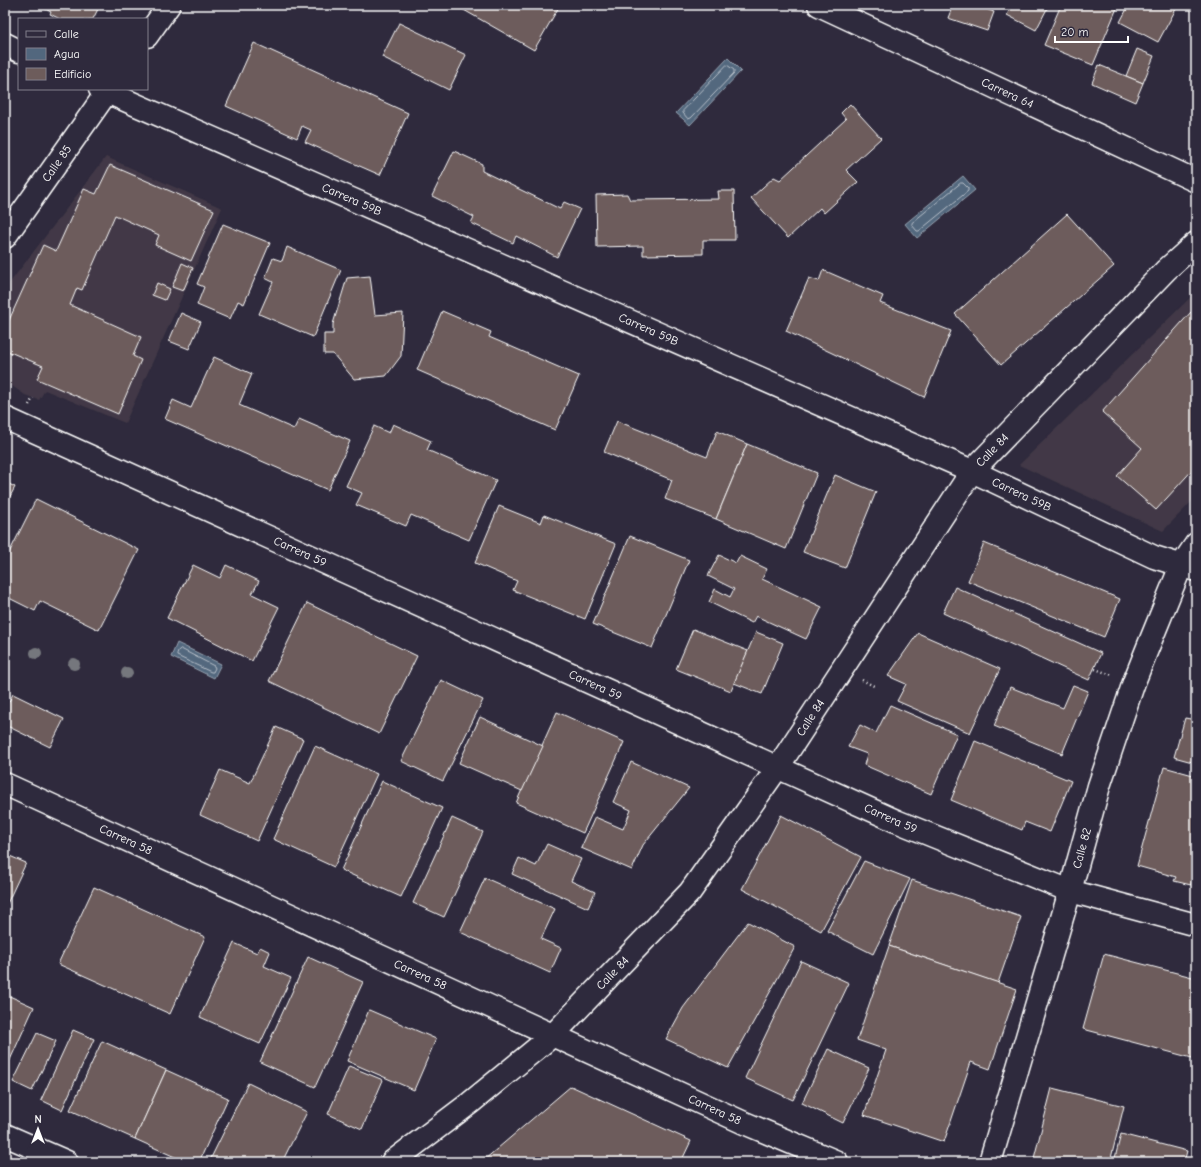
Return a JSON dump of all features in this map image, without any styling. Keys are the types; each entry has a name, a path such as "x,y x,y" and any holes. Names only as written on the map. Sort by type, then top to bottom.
{"street":[{"path":"148,35 169,5"},
{"name":"Carrera 64","path":"818,5 1196,181"},
{"path":"5,44 18,50"},
{"name":"Calle 85","path":"5,237 106,90"},
{"name":"Carrera 59B","path":"106,90 972,471 1154,557 1188,568"},
{"name":"Calle 84","path":"392,1162 470,1103 553,1035 690,892 778,767 972,471 1166,270 1196,243"},
{"name":"Carrera 59","path":"5,418 896,821 1070,891 1196,925"},
{"name":"Calle 82","path":"990,1162 1070,891 1099,786 1130,697 1188,568 1196,544"},
{"name":"Carrera 58","path":"5,784 742,1122 837,1162"},
{"path":"5,1135 67,1162"}],"shaded area":[{"path":"106,157 222,208 125,423 45,390 39,400 25,395 5,381 5,289"},
{"path":"1196,292 1196,497 1163,531 1019,465"}],"water":[{"path":"728,58 741,71 690,125 676,113"},
{"path":"963,176 975,190 917,238 905,224"},
{"path":"177,643 221,664 214,678 171,657"}],"building":[{"path":"38,5 100,5 94,18 58,18 50,14 51,12"},
{"path":"455,5 560,5 534,50"},
{"path":"953,5 975,5 994,12 987,31 948,18"},
{"path":"1012,5 1049,5 1036,30 1007,15"},
{"path":"1061,5 1109,5 1117,8 1093,65 1044,45"},
{"path":"1129,5 1168,5 1176,9 1158,42 1120,22"},
{"path":"399,23 466,55 449,90 382,57"},
{"path":"254,43 408,113 380,175 305,142 311,130 302,126 297,138 226,106"},
{"path":"1137,49 1154,56 1143,83 1126,76"},
{"path":"1099,65 1143,83 1135,102 1092,83"},
{"path":"850,104 881,138 846,170 858,182 824,213 820,208 788,238 751,198 774,177 780,180 846,119 841,113"},
{"path":"454,151 482,164 482,171 560,209 564,202 580,209 557,257 516,236 513,243 471,223 474,217 432,196"},
{"path":"110,165 214,210 191,261 155,245 159,235 115,215 82,290 77,288 70,305 141,337 133,356 141,360 118,414 37,379 43,366 5,350 5,344 8,338 5,337 5,329 43,245 56,251 84,189 96,194"},
{"path":"718,191 734,191 735,240 703,240 703,254 643,255 643,246 597,247 596,195 627,194 630,200 719,199"},
{"path":"1067,214 1114,266 1001,365 955,314"},
{"path":"223,224 270,243 244,304 238,301 230,319 197,305 204,287 197,284"},
{"path":"287,247 341,270 313,337 259,314 273,282 265,278 273,258 282,261"},
{"path":"182,263 193,268 183,291 172,287"},
{"path":"823,270 883,296 880,303 951,331 924,397 786,331 809,278 819,281"},
{"path":"370,276 375,315 403,313 401,356 386,376 354,379 333,354 324,354 324,334 333,334 333,324 347,278"},
{"path":"157,283 170,289 165,300 152,295"},
{"path":"442,311 491,332 489,337 579,376 555,430 417,370"},
{"path":"1191,312 1196,317 1196,466 1156,510 1117,476 1142,448 1102,412"},
{"path":"181,313 201,322 189,349 169,341"},
{"path":"214,357 252,374 239,405 294,429 299,419 350,441 328,490 165,419 173,400 191,408"},
{"path":"617,421 707,457 717,431 747,444 716,519 665,499 672,480 604,452"},
{"path":"393,424 431,441 427,450 496,480 469,540 411,515 406,526 356,505 362,493 346,486 374,426 389,433"},
{"path":"747,444 817,473 786,549 716,519"},
{"path":"835,475 876,492 845,568 803,552"},
{"path":"5,482 15,487 5,506"},
{"path":"36,499 139,550 99,630 40,601 35,611 5,596 5,561"},
{"path":"499,506 541,523 544,515 616,544 585,619 513,590 517,581 475,563"},
{"path":"630,536 689,560 652,648 593,624"},
{"path":"984,543 1120,599 1104,637 968,581"},
{"path":"719,555 736,563 740,556 767,569 762,579 822,607 806,639 756,616 752,623 709,602 715,589 730,597 734,589 708,576"},
{"path":"193,565 220,578 226,565 259,581 252,594 279,607 252,661 167,618"},
{"path":"955,587 1101,653 1089,680 943,613"},
{"path":"307,603 417,656 379,734 269,681"},
{"path":"693,629 748,651 731,691 676,669"},
{"path":"756,632 783,643 762,694 734,683"},
{"path":"918,633 1000,669 970,733 897,701 906,684 888,676"},
{"path":"441,680 483,700 443,781 401,761"},
{"path":"1196,681 1196,694 1193,693"},
{"path":"1073,685 1088,691 1062,754 994,726 1010,687 1063,708"},
{"path":"13,694 64,719 50,747 5,725 5,709"},
{"path":"890,705 957,734 931,794 864,765 867,754 848,747 860,725 876,733"},
{"path":"557,712 624,742 583,833 516,803"},
{"path":"480,717 543,746 522,791 459,763"},
{"path":"1185,718 1196,720 1196,763 1174,757"},
{"path":"276,727 303,739 257,841 200,815 220,770 250,783"},
{"path":"975,741 1071,781 1050,832 1025,822 1022,830 951,800"},
{"path":"315,746 377,774 334,867 273,839"},
{"path":"631,762 689,788 643,845 632,870 581,848 595,817 623,829 631,810 613,802"},
{"path":"1164,767 1193,775 1196,767 1196,866 1191,885 1174,881 1176,877 1137,866"},
{"path":"382,781 442,808 401,897 341,870"},
{"path":"781,815 861,857 821,931 742,889"},
{"path":"452,818 483,832 444,917 413,903"},
{"path":"547,844 581,859 571,881 595,892 588,908 512,874 519,858 536,866"},
{"path":"5,854 26,863 5,908"},
{"path":"864,861 910,879 873,954 827,931"},
{"path":"485,878 555,909 541,939 561,948 550,973 460,932"},
{"path":"912,880 1021,917 998,983 889,946"},
{"path":"94,887 205,937 170,1014 58,964"},
{"path":"748,922 795,947 728,1068 666,1039 683,1008"},
{"path":"234,943 257,953 260,947 270,952 264,966 291,978 260,1044 200,1017"},
{"path":"889,946 1017,989 990,1069 971,1062 944,1142 864,1115 886,1050 857,1040"},
{"path":"1104,954 1196,978 1196,1059 1083,1029"},
{"path":"308,957 363,982 315,1087 260,1062"},
{"path":"801,961 849,983 793,1100 745,1078"},
{"path":"5,994 34,1007 5,1071"},
{"path":"369,1010 436,1039 414,1090 347,1061"},
{"path":"73,1030 94,1039 62,1110 41,1100"},
{"path":"37,1033 56,1041 32,1091 13,1082"},
{"path":"102,1041 166,1070 135,1139 70,1110"},
{"path":"828,1049 869,1068 843,1123 802,1103"},
{"path":"349,1066 383,1080 362,1129 328,1114"},
{"path":"166,1070 228,1098 199,1162 186,1162 135,1139"},
{"path":"248,1083 307,1112 282,1162 209,1162"},
{"path":"571,1086 691,1141 681,1162 489,1162 484,1160"},
{"path":"1052,1088 1124,1106 1110,1162 1033,1162"},
{"path":"1121,1134 1187,1151 1184,1162 1114,1162"}]}
